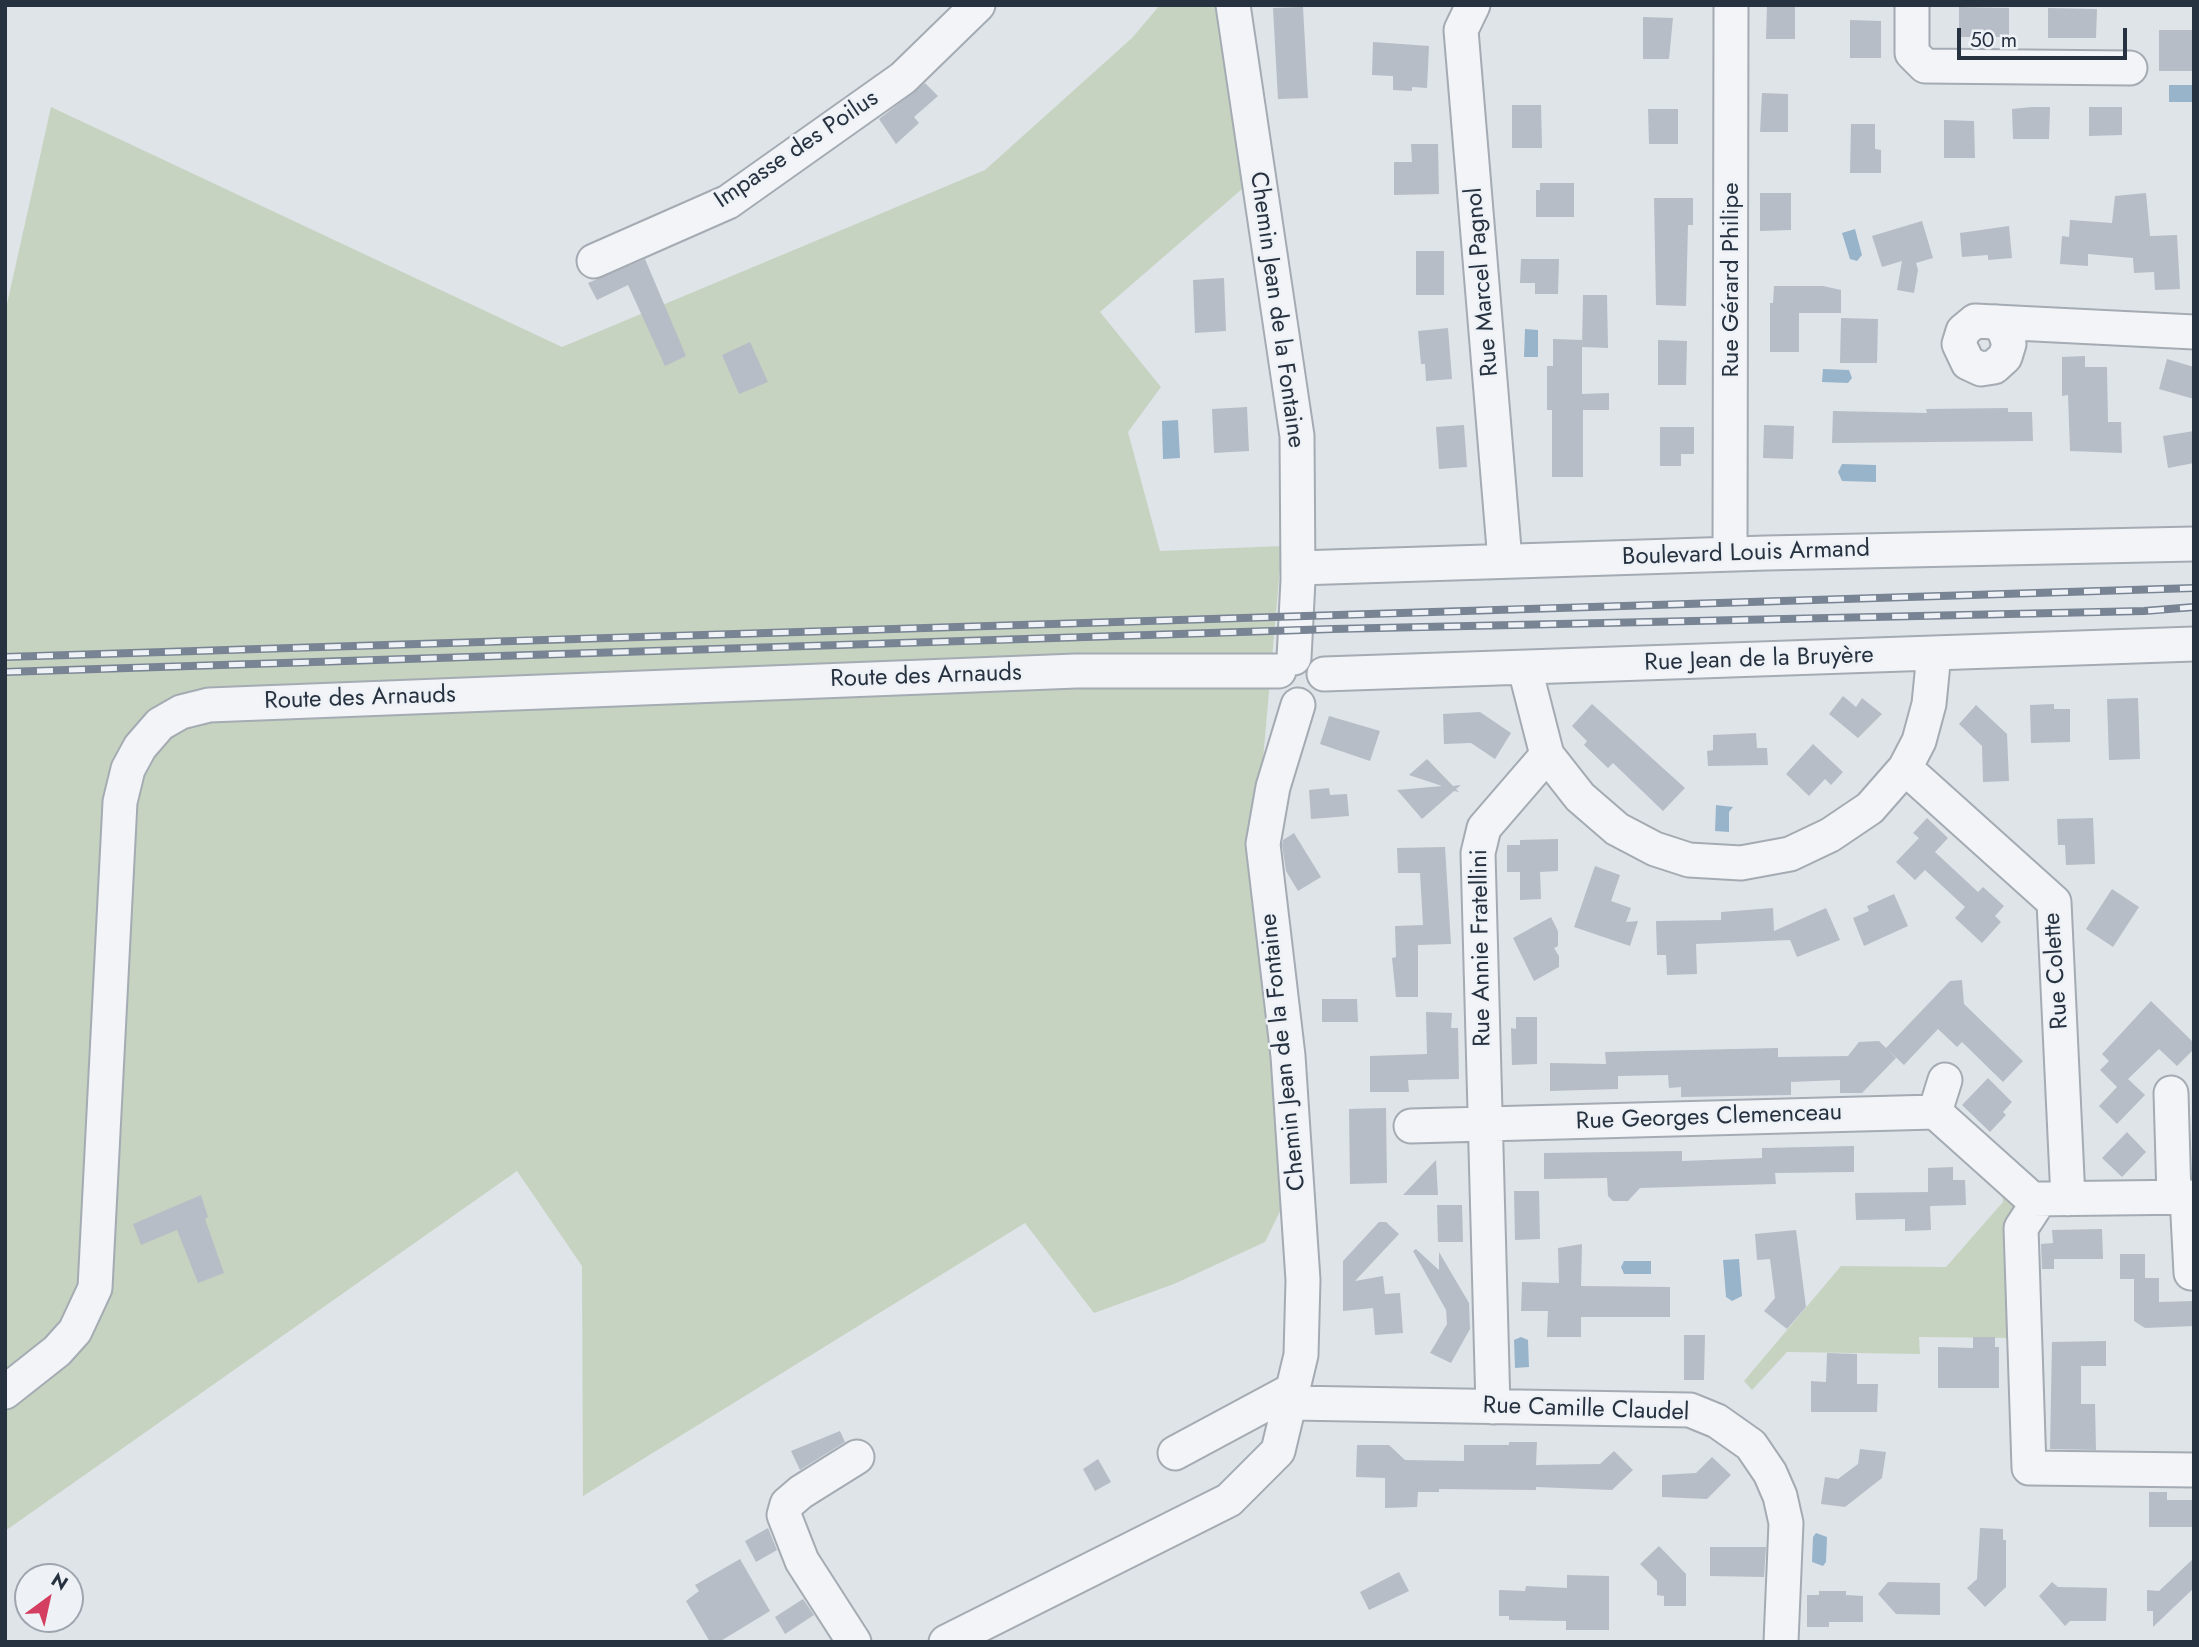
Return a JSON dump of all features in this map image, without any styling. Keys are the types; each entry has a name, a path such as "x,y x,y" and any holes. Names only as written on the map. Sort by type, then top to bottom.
{"street":[{"name":"Impasse des Poilus","path":"594,261 728,202 903,78 978,5"},
{"name":"Chemin Jean de la Fontaine","path":"1233,5 1297,436 1298,568 1287,665"},
{"name":"Rue Marcel Pagnol","path":"1473,5 1461,30 1505,561"},
{"name":"Rue Gérard Philipe","path":"1730,554 1731,5"},
{"path":"1912,5 1912,53 1925,66 2130,68"},
{"path":"1996,322 2030,321 2194,332"},
{"name":"Boulevard Louis Armand","path":"1298,568 1730,554 2194,544"},
{"name":"Rue Jean de la Bruyère","path":"1324,674 2194,644"},
{"path":"1525,669 1547,755 1580,797 1616,829 1655,849 1689,860 1741,863 1790,854 1829,835 1870,808 1905,768 1919,741 1929,704 1934,653"},
{"path":"1314,661 1324,674 1324,689 1320,697 1308,704 1298,705 1282,695 1278,688 1287,665 1314,661"},
{"name":"Route des Arnauds","path":"5,1392 57,1351 75,1331 95,1288 120,802 128,769 140,747 160,724 181,712 209,705 1287,665"},
{"name":"Chemin Jean de la Fontaine","path":"946,1642 1229,1500 1278,1451 1301,1355 1303,1280 1288,1056 1263,844 1273,787 1298,705"},
{"name":"Rue Annie Fratellini","path":"1484,1124 1480,840 1484,828 1547,755"},
{"name":"Rue Colette","path":"1905,768 2054,902 2054,1199"},
{"path":"1945,1080 1935,1112 2032,1199 2185,1197"},
{"path":"2171,1093 2185,1197 2191,1273"},
{"name":"Rue Georges Clemenceau","path":"1411,1126 1935,1112"},
{"path":"1484,1124 1493,1406"},
{"path":"2054,1199 2021,1228 2029,1468 2194,1470"},
{"path":"1175,1453 1293,1396"},
{"name":"Rue Camille Claudel","path":"1293,1396 1493,1406 1690,1410 1717,1421 1751,1445 1770,1473 1786,1522 1781,1642"},
{"path":"854,1642 802,1561 787,1529 784,1515 787,1504 801,1492 857,1457"}],"green space":[{"path":"1160,5 1216,5 1242,189 1100,312 1161,387 1128,432 1160,551 1282,546 1254,860 1288,1195 1265,1242 1174,1284 1094,1313 1025,1223 583,1496 582,1266 517,1171 5,1531 5,313 51,107 562,347 985,170 1132,38"},
{"path":"2002,1191 2025,1210 2019,1338 1919,1337 1920,1354 1787,1352 1752,1390 1744,1381 1841,1266 1946,1267 2003,1202"}],"water":[{"path":"2169,85 2194,85 2194,102 2169,102"},
{"path":"1855,229 1862,255 1857,261 1850,259 1842,233"},
{"path":"1525,329 1538,330 1538,357 1524,357"},
{"path":"1823,369 1849,370 1852,378 1848,383 1822,382"},
{"path":"1178,420 1180,458 1163,459 1162,421"},
{"path":"1842,464 1876,465 1876,482 1842,481 1838,472"},
{"path":"1716,805 1733,807 1729,812 1729,832 1715,831"},
{"path":"1739,1259 1742,1296 1732,1301 1726,1297 1723,1260"},
{"path":"1624,1261 1651,1261 1651,1274 1624,1274 1621,1267"},
{"path":"1521,1337 1528,1340 1529,1367 1515,1368 1514,1340"},
{"path":"1816,1533 1827,1537 1826,1562 1823,1566 1812,1562 1813,1537"}],"building":[{"path":"1767,5 1795,5 1795,39 1766,39"},
{"path":"1303,7 1308,98 1278,99 1273,8"},
{"path":"1959,7 2009,8 2009,37 1959,37"},
{"path":"2048,8 2097,9 2096,38 2048,38"},
{"path":"1643,17 1673,18 1669,59 1643,59"},
{"path":"1850,20 1881,21 1881,58 1850,58"},
{"path":"2159,30 2194,30 2194,71 2159,71"},
{"path":"1373,42 1429,46 1427,88 1412,87 1412,91 1393,90 1393,76 1372,75"},
{"path":"925,83 938,96 914,117 919,123 896,144 879,119"},
{"path":"1762,93 1788,94 1788,132 1760,132"},
{"path":"1512,105 1541,105 1542,148 1512,148"},
{"path":"2050,107 2049,139 2013,139 2012,109"},
{"path":"2089,107 2122,107 2122,135 2089,136"},
{"path":"1648,109 1678,109 1678,144 1649,144"},
{"path":"1944,120 1974,121 1975,158 1944,158"},
{"path":"1851,124 1875,124 1875,149 1881,150 1881,173 1850,173"},
{"path":"1411,144 1438,144 1439,194 1394,195 1394,162 1412,162"},
{"path":"1540,183 1574,183 1574,217 1536,217 1536,190 1540,190"},
{"path":"1760,193 1791,193 1791,230 1760,231"},
{"path":"2146,193 2150,236 2177,235 2180,289 2155,290 2154,272 2134,273 2133,258 2088,254 2088,266 2060,264 2062,236 2069,237 2070,220 2112,223 2115,196"},
{"path":"1654,198 1693,198 1693,225 1688,225 1686,306 1656,305"},
{"path":"1922,221 1933,258 1916,263 1918,270 1914,293 1897,290 1902,261 1882,267 1872,236"},
{"path":"2009,226 2012,258 1988,260 1988,255 1962,257 1960,233"},
{"path":"1416,251 1444,251 1444,295 1416,295"},
{"path":"645,259 686,356 665,366 628,285 597,300 588,283"},
{"path":"1521,259 1559,259 1558,294 1535,294 1535,283 1520,283"},
{"path":"1224,278 1226,331 1195,333 1193,280"},
{"path":"1774,286 1823,286 1841,290 1841,313 1799,313 1799,352 1770,352 1770,303 1773,303"},
{"path":"1583,295 1607,295 1608,348 1582,347"},
{"path":"1841,318 1878,319 1877,363 1840,363"},
{"path":"1448,328 1452,379 1426,381 1425,364 1421,364 1418,331"},
{"path":"1553,339 1582,340 1582,394 1609,393 1609,410 1583,410 1583,477 1552,477 1552,410 1547,410 1547,366 1553,366"},
{"path":"1658,340 1687,341 1686,385 1658,385"},
{"path":"750,342 768,382 739,394 722,355"},
{"path":"2085,356 2085,367 2107,367 2108,422 2121,422 2122,453 2070,451 2068,395 2062,396 2062,357"},
{"path":"2167,359 2194,367 2194,399 2159,389"},
{"path":"1247,407 1249,451 1214,453 1212,409"},
{"path":"2008,408 2008,412 2032,412 2033,441 1832,443 1833,411 1927,413 1926,409"},
{"path":"1464,425 1467,467 1439,469 1436,427"},
{"path":"1764,425 1794,426 1793,459 1763,458"},
{"path":"1660,427 1694,427 1694,454 1681,454 1681,466 1660,466"},
{"path":"2194,431 2194,463 2168,468 2163,436"},
{"path":"1843,696 1856,707 1862,698 1882,714 1858,738 1829,714"},
{"path":"2138,698 2140,759 2109,760 2107,699"},
{"path":"1592,704 1685,788 1663,811 1613,763 1608,768 1584,745 1587,741 1572,726"},
{"path":"2054,704 2054,709 2070,709 2070,742 2031,743 2030,705"},
{"path":"1976,705 2007,734 2009,781 1983,782 1982,746 1959,724"},
{"path":"1480,712 1511,733 1495,759 1471,743 1444,744 1443,714"},
{"path":"1329,716 1380,731 1370,761 1320,744"},
{"path":"1756,733 1757,748 1767,748 1768,765 1708,766 1707,751 1713,750 1713,735"},
{"path":"1813,744 1843,772 1831,785 1825,779 1809,796 1786,774"},
{"path":"1427,759 1453,786 1461,785 1456,789 1459,792 1454,791 1422,819 1397,790 1442,786 1409,775"},
{"path":"1329,788 1330,795 1347,794 1349,816 1311,819 1309,790"},
{"path":"1927,818 1948,838 1935,852 1978,892 1983,887 2004,906 1995,916 2001,922 1982,943 1955,918 1965,907 1925,870 1915,880 1896,862 1919,838 1913,833"},
{"path":"2093,818 2095,864 2066,865 2065,845 2058,845 2057,819"},
{"path":"1294,833 1321,877 1298,891 1286,871 1282,845 1283,840"},
{"path":"1558,839 1558,871 1540,872 1541,899 1520,900 1520,872 1507,872 1507,845 1520,845 1520,840"},
{"path":"1445,847 1451,944 1418,945 1418,997 1396,997 1392,958 1396,957 1395,926 1423,925 1420,873 1398,873 1397,848"},
{"path":"1595,866 1620,875 1611,901 1631,908 1626,922 1638,921 1630,946 1574,927"},
{"path":"2112,889 2139,907 2113,947 2086,929"},
{"path":"1894,894 1908,926 1864,946 1853,918 1869,911 1867,906"},
{"path":"1773,908 1774,931 1826,908 1840,940 1797,957 1790,940 1696,944 1697,974 1667,975 1666,955 1657,955 1656,921 1721,920 1721,912"},
{"path":"1551,917 1558,931 1558,946 1554,948 1559,956 1559,967 1534,981 1513,938"},
{"path":"1962,980 1964,1004 2023,1061 2003,1082 1962,1042 1957,1047 1938,1029 1904,1065 1886,1048 1950,981"},
{"path":"1322,999 1357,999 1358,1022 1322,1022"},
{"path":"2151,1001 2194,1043 2194,1049 2177,1066 2159,1049 2128,1079 2145,1095 2117,1124 2099,1106 2117,1087 2100,1070 2109,1061 2102,1054"},
{"path":"1426,1012 1452,1013 1451,1028 1458,1028 1459,1079 1408,1080 1409,1092 1370,1092 1370,1056 1427,1054"},
{"path":"1516,1017 1537,1017 1537,1064 1512,1065 1511,1028 1516,1029"},
{"path":"1879,1041 1896,1058 1862,1093 1840,1093 1840,1080 1791,1082 1791,1095 1681,1097 1681,1087 1669,1088 1668,1075 1618,1076 1618,1089 1550,1091 1550,1063 1606,1064 1605,1052 1778,1048 1778,1057 1848,1056 1859,1042"},
{"path":"1988,1078 2012,1102 2003,1112 2006,1115 1990,1132 1962,1105"},
{"path":"1386,1108 1387,1183 1350,1184 1349,1109"},
{"path":"2127,1132 2146,1152 2122,1177 2102,1158"},
{"path":"1854,1146 1854,1172 1775,1173 1776,1184 1640,1188 1628,1201 1613,1201 1608,1196 1607,1178 1544,1179 1544,1153 1682,1151 1682,1161 1762,1158 1762,1148"},
{"path":"1436,1160 1438,1195 1403,1195"},
{"path":"1953,1167 1953,1180 1965,1180 1966,1205 1930,1206 1931,1230 1905,1231 1905,1219 1856,1220 1855,1193 1928,1192 1928,1168"},
{"path":"1514,1191 1539,1191 1540,1239 1515,1240"},
{"path":"201,1195 208,1217 205,1219 224,1273 198,1283 177,1230 141,1245 133,1224"},
{"path":"1437,1205 1462,1205 1463,1242 1438,1242"},
{"path":"1379,1222 1386,1222 1399,1234 1355,1281 1383,1276 1385,1294 1400,1293 1403,1333 1375,1335 1373,1308 1343,1311 1343,1261"},
{"path":"2102,1229 2103,1259 2054,1259 2054,1269 2042,1269 2041,1244 2053,1243 2052,1230"},
{"path":"1796,1230 1806,1307 1787,1329 1764,1311 1775,1298 1770,1259 1757,1260 1755,1234"},
{"path":"1582,1244 1581,1286 1670,1287 1670,1317 1581,1317 1581,1337 1547,1337 1548,1311 1521,1311 1522,1282 1559,1283 1558,1248"},
{"path":"1416,1249 1439,1270 1439,1252 1469,1303 1470,1329 1451,1363 1430,1353 1447,1324 1446,1310 1413,1251"},
{"path":"2120,1254 2145,1254 2145,1278 2159,1278 2159,1302 2194,1301 2194,1326 2145,1328 2134,1321 2134,1279 2120,1279"},
{"path":"1684,1335 1705,1335 1704,1380 1684,1380"},
{"path":"1973,1337 1995,1337 1995,1347 1999,1347 1999,1388 1938,1388 1938,1347 1973,1348"},
{"path":"2106,1341 2106,1366 2081,1366 2081,1404 2095,1404 2096,1450 2050,1449 2052,1342"},
{"path":"1827,1353 1857,1354 1857,1384 1878,1384 1877,1412 1811,1412 1811,1381 1826,1382"},
{"path":"840,1431 845,1442 800,1470 791,1451"},
{"path":"1509,1442 1537,1442 1536,1465 1600,1464 1614,1451 1633,1470 1612,1490 1536,1487 1536,1490 1439,1489 1439,1492 1418,1492 1417,1507 1385,1508 1385,1478 1356,1477 1357,1445 1389,1445 1405,1460 1464,1461 1464,1445 1509,1445"},
{"path":"1860,1449 1886,1452 1882,1478 1845,1507 1821,1504 1825,1477 1838,1479 1858,1464"},
{"path":"1712,1457 1731,1475 1707,1499 1662,1497 1662,1475 1696,1473"},
{"path":"1098,1459 1111,1482 1095,1491 1083,1469"},
{"path":"2149,1492 2167,1492 2167,1500 2194,1500 2194,1527 2149,1527"},
{"path":"768,1528 777,1550 756,1562 745,1541"},
{"path":"1980,1528 2003,1529 2003,1540 2006,1540 2006,1587 1985,1607 1967,1588 1977,1579"},
{"path":"1659,1546 1686,1574 1686,1606 1664,1606 1664,1596 1657,1595 1657,1581 1640,1564"},
{"path":"1710,1547 1766,1547 1764,1577 1710,1576"},
{"path":"2194,1558 2194,1588 2153,1627 2153,1611 2147,1611 2147,1590 2159,1591"},
{"path":"740,1559 770,1611 719,1642 710,1642 686,1601 699,1591 695,1585"},
{"path":"1399,1572 1409,1591 1369,1610 1360,1592"},
{"path":"1567,1575 1609,1576 1609,1630 1566,1630 1566,1621 1509,1620 1509,1616 1499,1616 1499,1590 1525,1591 1526,1586 1567,1588"},
{"path":"1888,1582 1940,1583 1940,1615 1896,1614 1878,1594"},
{"path":"2052,1582 2058,1587 2107,1588 2106,1621 2070,1621 2065,1626 2039,1596"},
{"path":"1819,1591 1846,1591 1846,1595 1863,1596 1863,1622 1829,1622 1829,1627 1807,1627 1807,1595 1819,1595"},
{"path":"803,1599 814,1615 785,1634 775,1617"}],"railway":[{"path":"5,657 2194,588"},
{"path":"5,672 1333,629 2144,611 2194,607"}]}
